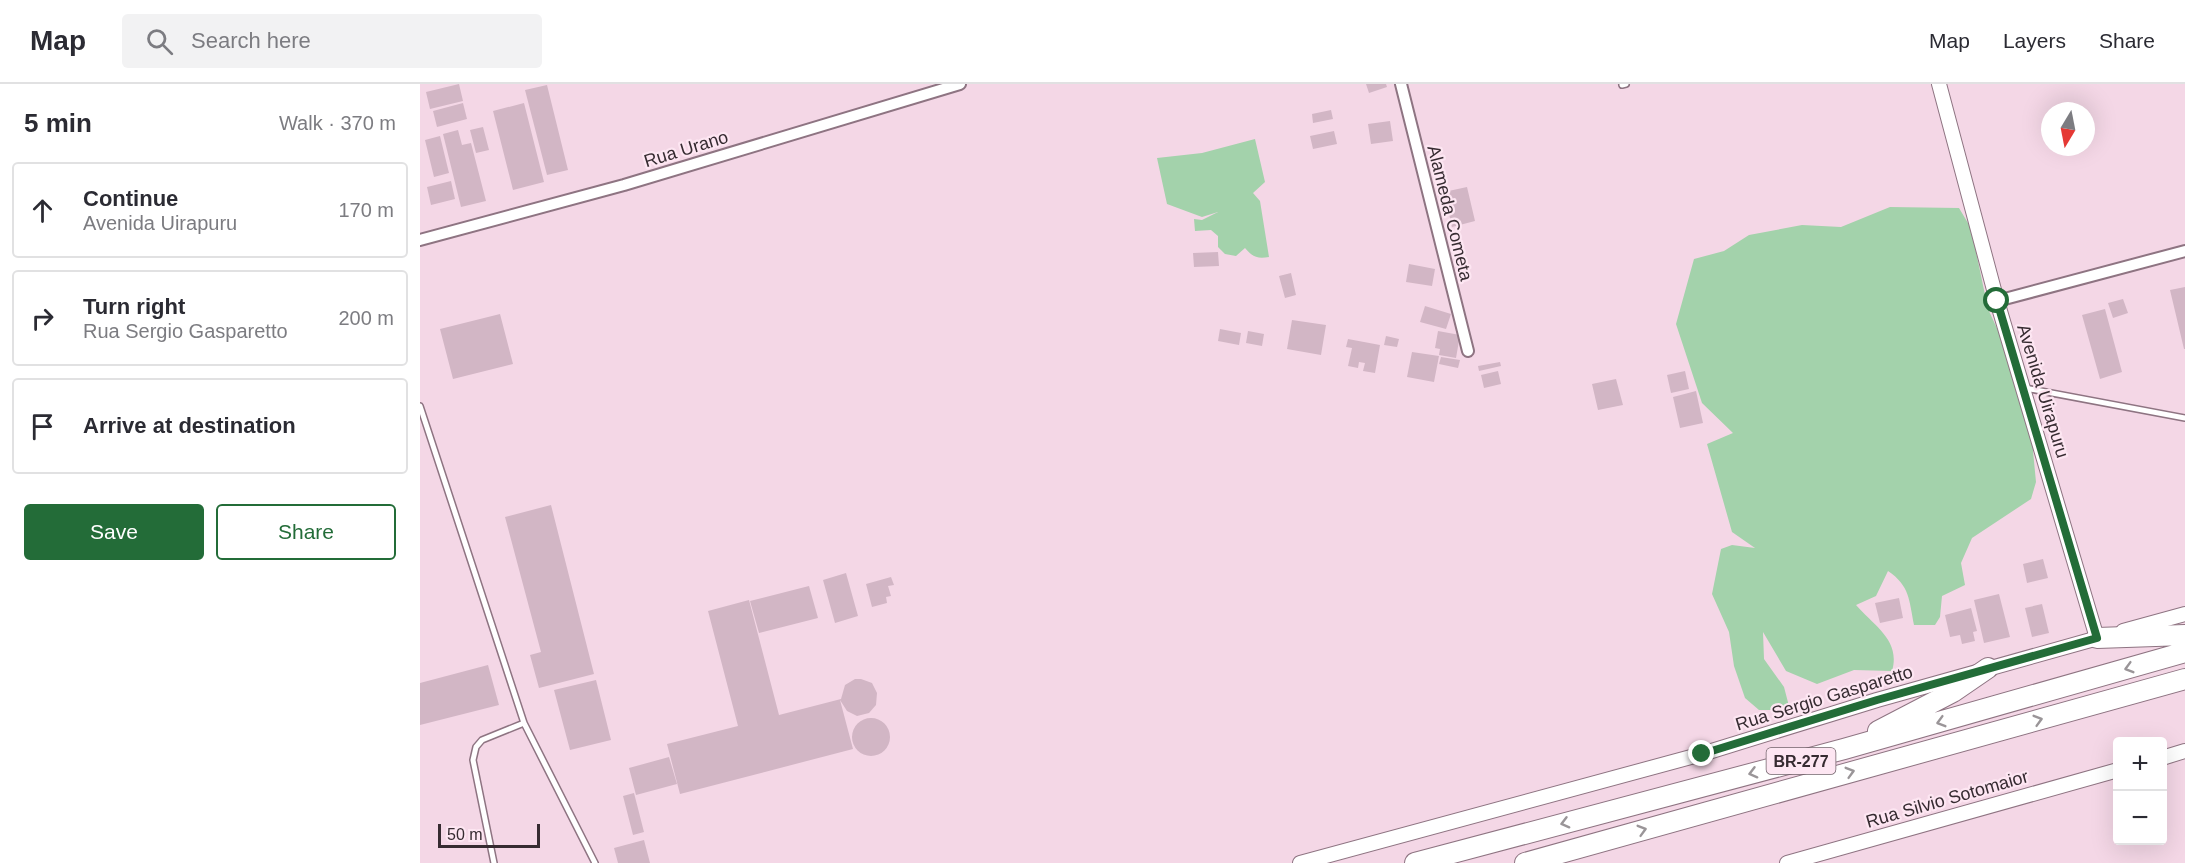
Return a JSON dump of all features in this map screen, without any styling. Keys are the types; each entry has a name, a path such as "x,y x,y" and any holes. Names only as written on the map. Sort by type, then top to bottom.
{"highway":[{"path":"2097,638 2185,635"},
{"name":"BR-277","path":"1415,863 1844,749 2185,651"},
{"path":"1844,749 1953,692 1988,668"},
{"name":"BR-277","path":"1525,863 2185,680"}],"street":[{"name":"Rua Urano","path":"420,240 624,185 960,84"},
{"name":"Alameda Cometa","path":"1401,84 1468,351"},
{"name":"Avenida Uirapuru","path":"1939,84 1997,301 2097,638"},
{"path":"1997,301 2185,251"},
{"name":"Rua Sergio Gasparetto","path":"1300,863 1702,754 1988,668 2185,614"},
{"path":"2167,757 2185,751"},
{"name":"Rua Silvio Sotomaior","path":"1787,863 2113,771"}],"lane":[{"path":"2023,387 2185,418"},
{"path":"420,406 524,723 595,863"},
{"path":"494,863 473,760 476,747 482,740 524,723"}],"green space":[{"path":"1255,139 1265,182 1253,193 1260,201 1269,257 1265,258 1256,257 1245,248 1236,256 1225,254 1218,247 1218,236 1211,230 1195,231 1194,219 1202,220 1218,212 1202,217 1167,204 1157,158 1202,153"},
{"path":"1890,207 1959,208 1971,228 1988,309 2015,367 2036,440 2033,451 2036,482 2031,499 1972,538 1961,563 1965,585 1942,596 1940,617 1935,625 1914,625 1905,588 1888,571 1876,596 1856,605 1889,642 1894,660 1892,671 1854,670 1817,684 1786,671 1763,632 1764,659 1784,687 1790,710 1759,710 1745,698 1734,666 1729,632 1712,594 1721,549 1732,545 1755,548 1732,532 1707,444 1733,433 1702,403 1676,324 1694,259 1724,251 1749,235 1802,225 1841,227"}],"building":[{"path":"459,84 463,101 430,109 426,92"},
{"path":"1366,84 1386,84 1387,87 1369,93"},
{"path":"547,85 568,170 547,175 525,90"},
{"path":"463,103 467,119 437,127 433,111"},
{"path":"524,103 544,182 513,190 493,111"},
{"path":"1331,110 1333,119 1313,123 1312,114"},
{"path":"1390,121 1393,141 1371,144 1368,124"},
{"path":"483,127 489,150 476,153 470,130"},
{"path":"458,130 462,145 471,143 486,201 461,207 443,134"},
{"path":"1334,131 1337,144 1313,149 1310,136"},
{"path":"440,136 449,173 434,177 425,140"},
{"path":"451,181 455,199 431,205 427,187"},
{"path":"1467,187 1475,221 1452,227 1444,192"},
{"path":"1218,252 1219,266 1194,267 1193,253"},
{"path":"1409,264 1435,269 1432,286 1406,282"},
{"path":"1291,273 1296,295 1285,298 1279,276"},
{"path":"2185,287 2185,349 2184,349 2170,290"},
{"path":"2123,299 2128,313 2113,318 2108,303"},
{"path":"1425,306 1451,314 1446,329 1420,322"},
{"path":"2105,309 2122,372 2100,379 2082,315"},
{"path":"500,314 513,364 453,379 440,329"},
{"path":"1292,320 1326,325 1321,355 1287,349"},
{"path":"1220,329 1241,333 1239,345 1218,341"},
{"path":"1248,331 1264,334 1262,346 1246,343"},
{"path":"1438,331 1460,335 1456,358 1439,355 1440,349 1435,348"},
{"path":"1386,336 1399,339 1397,347 1384,345"},
{"path":"1348,339 1380,345 1375,373 1363,371 1365,363 1359,362 1358,368 1348,366 1352,348 1346,347"},
{"path":"1412,352 1439,356 1434,382 1407,377"},
{"path":"1441,357 1460,360 1458,368 1439,364"},
{"path":"1500,362 1501,366 1479,371 1478,366"},
{"path":"1498,371 1501,384 1484,388 1481,375"},
{"path":"1685,371 1689,389 1671,393 1667,375"},
{"path":"1616,379 1623,405 1598,410 1592,384"},
{"path":"1696,391 1703,423 1680,428 1673,397"},
{"path":"551,505 594,674 539,688 530,655 541,652 505,517"},
{"path":"2043,559 2048,578 2027,583 2023,564"},
{"path":"846,573 858,616 835,623 823,580"},
{"path":"891,577 894,585 888,586 891,596 886,597 887,603 872,607 866,584"},
{"path":"809,586 818,618 759,633 750,601"},
{"path":"1999,594 2010,637 1984,643 1974,600"},
{"path":"1899,598 1903,618 1880,623 1875,603"},
{"path":"749,600 779,715 841,699 845,685 855,679 872,683 877,693 876,705 869,713 857,716 847,711 840,700 853,749 680,794 667,744 738,726 708,611"},
{"path":"2042,604 2049,633 2032,637 2025,608"},
{"path":"1971,608 1977,631 1973,632 1975,641 1962,644 1960,635 1950,637 1945,615"},
{"path":"488,665 499,705 420,725 420,683"},
{"path":"596,680 611,740 570,750 554,690"},
{"path":"871,718 878,719 884,724 889,730 889,744 884,750 878,755 871,756 864,755 858,750 853,744 852,737 853,730 858,724 864,719"},
{"path":"669,757 677,784 636,795 629,768"},
{"path":"634,793 644,832 633,835 623,796"},
{"path":"644,840 650,863 618,863 614,848"}],"route":[{"path":"1702,754 1877,700 2097,638 1997,301"}]}
